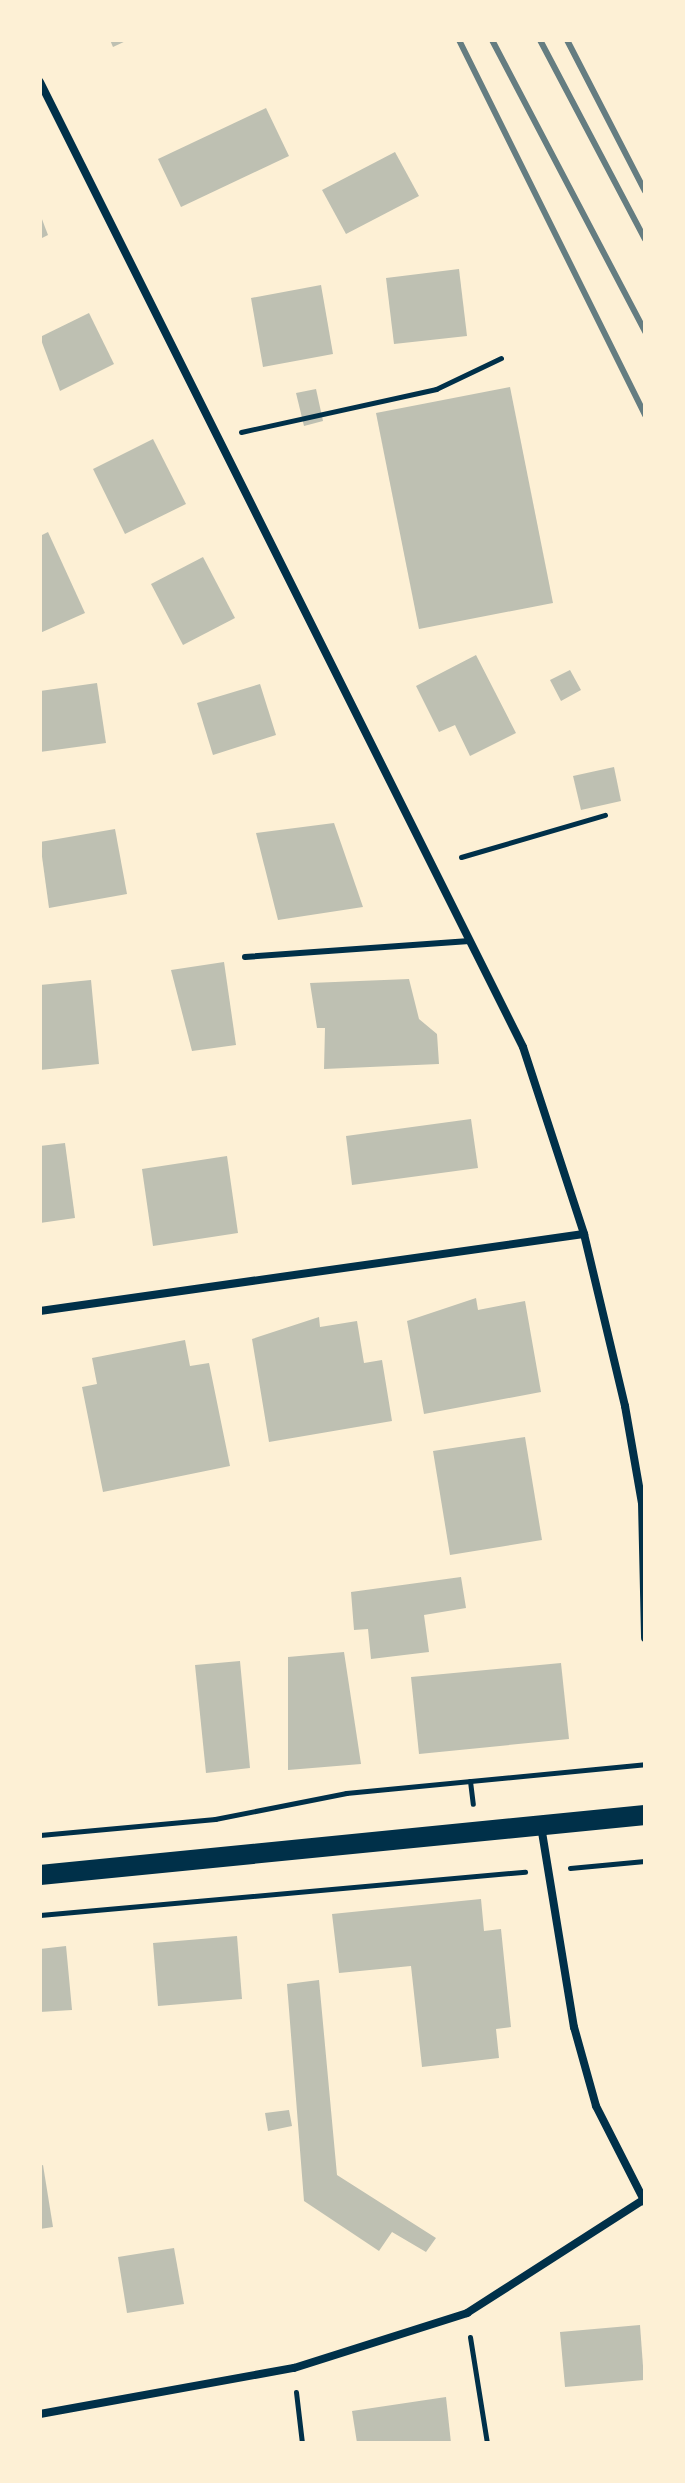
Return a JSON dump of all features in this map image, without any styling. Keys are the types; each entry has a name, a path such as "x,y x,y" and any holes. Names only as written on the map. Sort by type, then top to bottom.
{"main road":[{"path":"40,1875 645,1815"}],"street":[{"path":"40,82 523,1047 584,1234 642,1503 645,1638"},
{"path":"40,105 50,102"},
{"path":"40,1311 584,1234"},
{"path":"40,2414 294,2368 467,2313 644,2201 596,2106 574,2027 540,1825"}],"lane":[{"path":"245,957 469,941"}],"path":[{"path":"216,437 436,389 501,358"},
{"path":"461,857 605,815"},
{"path":"40,1835 215,1819 346,1793 645,1764"},
{"path":"40,1915 645,1861"},
{"path":"467,2313 487,2443"},
{"path":"294,2368 302,2443"}],"building":[{"path":"110,40 128,40 113,47"},
{"path":"266,108 289,156 181,207 158,159"},
{"path":"395,152 419,196 346,234 322,190"},
{"path":"40,214 48,235 40,239"},
{"path":"459,269 467,336 394,344 386,278"},
{"path":"321,285 333,354 263,367 251,298"},
{"path":"89,313 114,364 60,391 40,337"},
{"path":"510,387 553,603 419,629 376,413"},
{"path":"316,389 323,421 304,426 296,393"},
{"path":"153,439 186,504 125,534 93,469"},
{"path":"48,532 85,613 40,633 40,536"},
{"path":"203,557 235,618 183,645 151,584"},
{"path":"476,655 516,733 470,756 455,725 439,732 416,686"},
{"path":"570,670 581,690 561,701 550,680"},
{"path":"97,683 106,743 40,752 40,691"},
{"path":"260,684 276,735 213,755 197,703"},
{"path":"614,767 621,801 581,810 573,776"},
{"path":"334,823 363,907 278,920 256,833"},
{"path":"115,829 127,894 49,908 40,842"},
{"path":"224,962 236,1045 192,1051 171,970"},
{"path":"409,979 419,1019 437,1034 439,1064 324,1069 325,1028 317,1028 310,983"},
{"path":"91,980 99,1064 40,1070 40,985"},
{"path":"471,1119 478,1168 352,1185 346,1136"},
{"path":"65,1143 75,1218 40,1223 40,1146"},
{"path":"227,1156 238,1233 153,1246 142,1169"},
{"path":"476,1298 478,1310 525,1301 541,1392 424,1414 407,1321"},
{"path":"319,1317 320,1327 357,1321 364,1363 382,1360 392,1421 269,1442 252,1339"},
{"path":"185,1340 190,1366 209,1363 230,1466 103,1492 82,1387 97,1384 92,1358"},
{"path":"525,1437 542,1540 450,1555 433,1451"},
{"path":"461,1577 466,1608 424,1615 429,1652 371,1659 368,1629 354,1630 351,1592"},
{"path":"344,1652 361,1764 288,1770 288,1657"},
{"path":"240,1661 250,1768 206,1773 195,1665"},
{"path":"561,1663 569,1739 419,1754 411,1677"},
{"path":"481,1899 484,1931 501,1929 511,2027 496,2029 499,2058 422,2067 411,1966 339,1973 332,1914"},
{"path":"237,1936 242,1999 158,2006 153,1943"},
{"path":"66,1946 72,2010 40,2012 40,1949"},
{"path":"319,1980 337,2175 436,2238 426,2252 392,2232 379,2251 304,2201 287,1984"},
{"path":"289,2110 292,2126 268,2131 265,2113"},
{"path":"43,2165 53,2227 40,2229 40,2166"},
{"path":"174,2248 184,2304 127,2313 118,2257"},
{"path":"640,2325 644,2380 565,2387 560,2332"},
{"path":"446,2397 451,2443 357,2443 352,2411"}],"railway":[{"path":"459,40 645,415"},
{"path":"492,40 645,332"},
{"path":"540,40 645,239"},
{"path":"567,40 645,191"}]}
